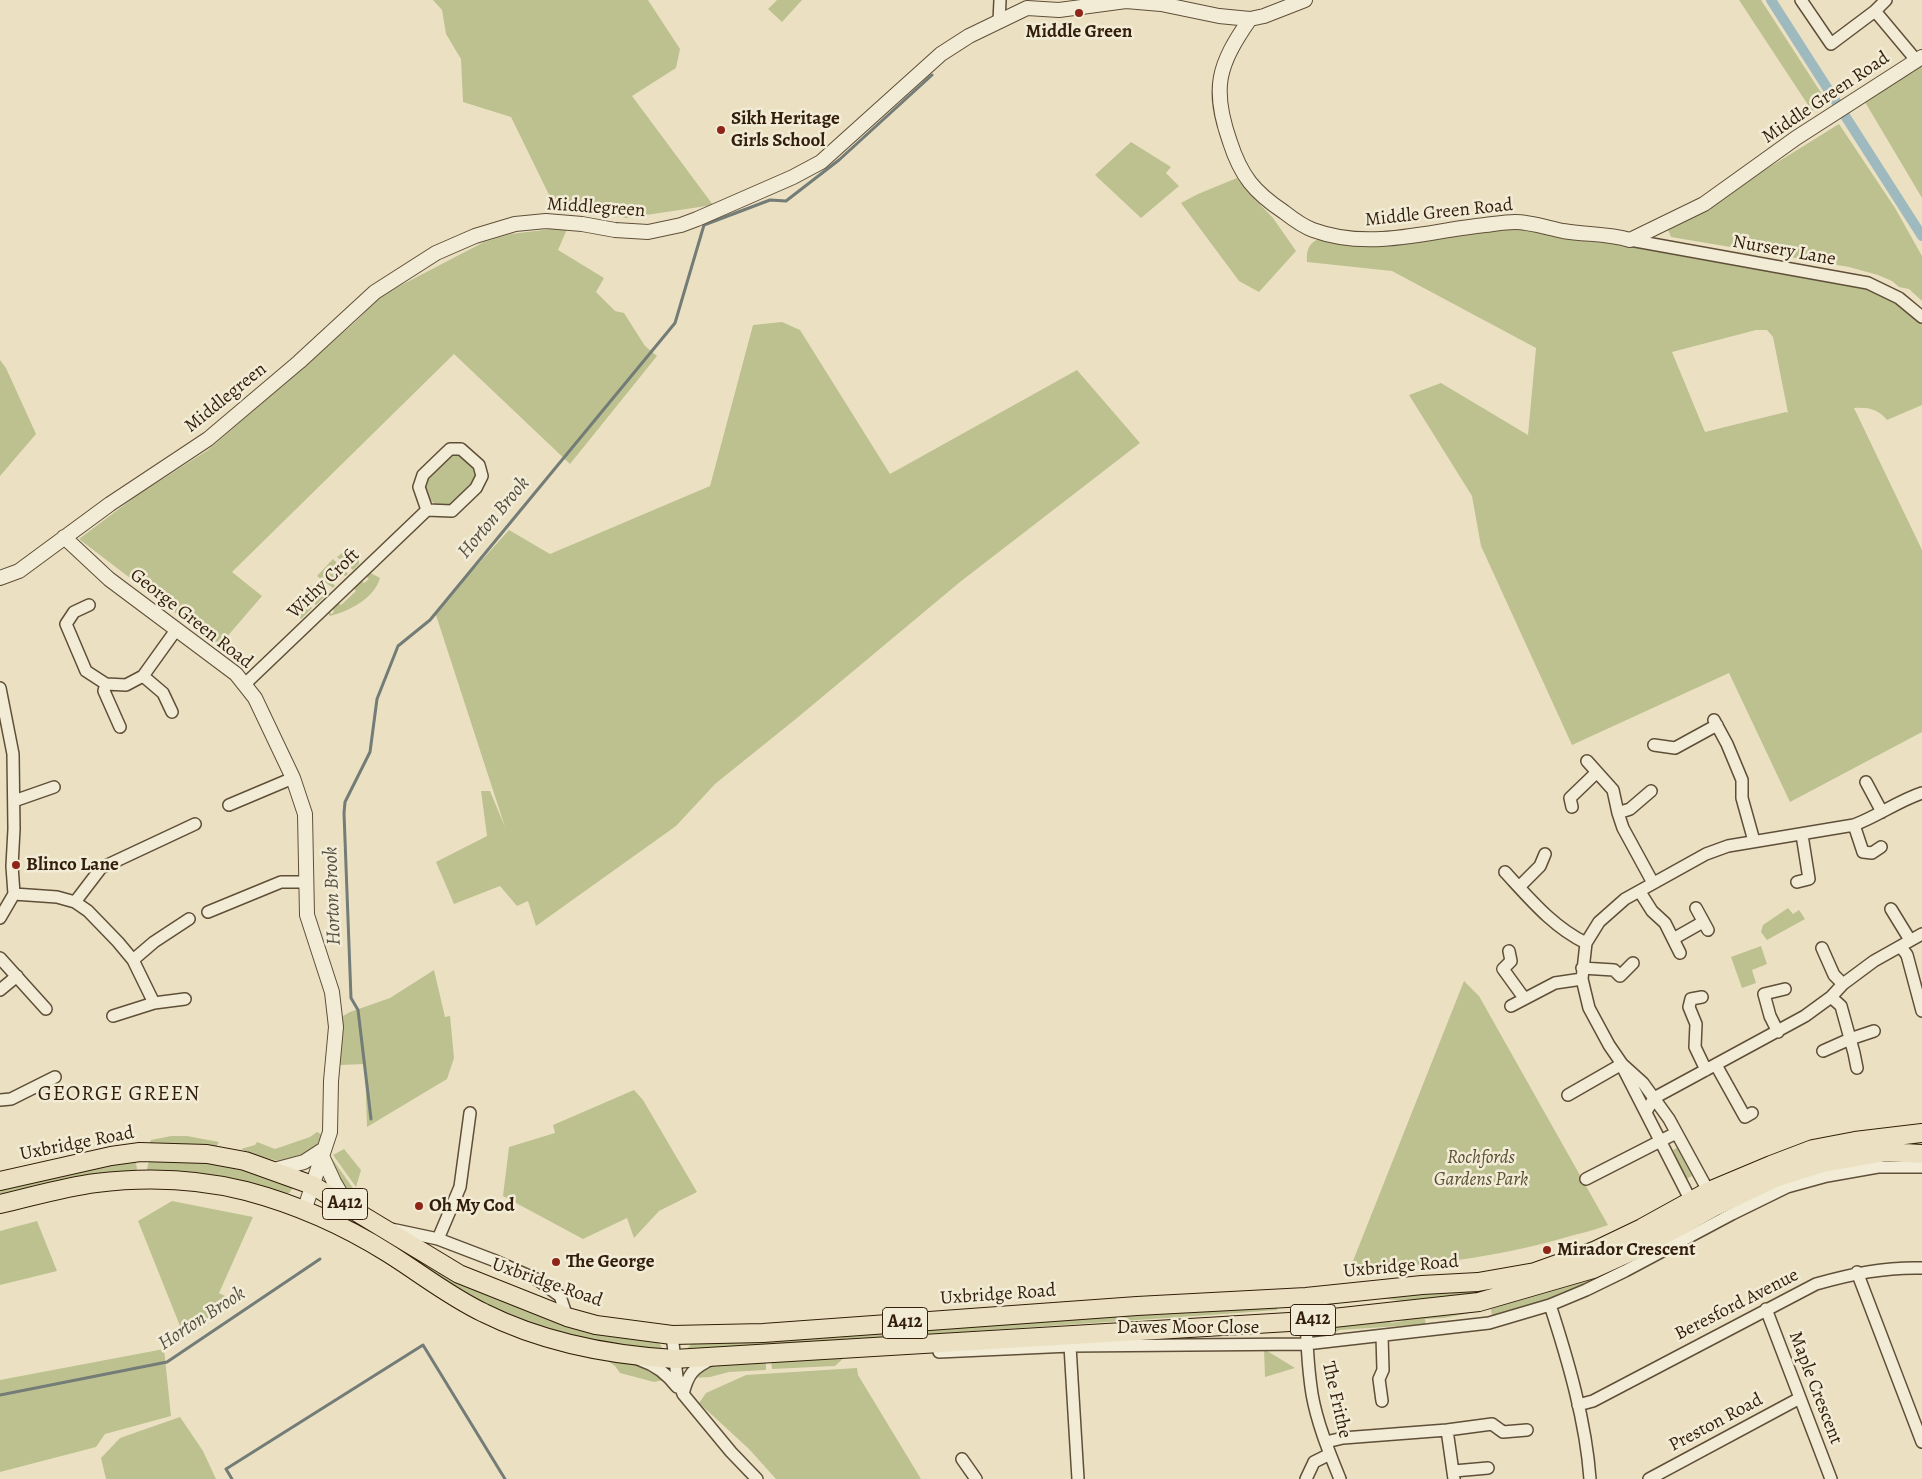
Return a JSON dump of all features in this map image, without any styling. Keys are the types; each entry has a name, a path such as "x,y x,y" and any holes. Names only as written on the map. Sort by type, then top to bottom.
{"main road":[{"name":"Uxbridge Road","path":"0,1204 94,1183 142,1179 204,1184 247,1192 324,1219 386,1252 452,1295 484,1313 520,1328 581,1348 630,1356 674,1359 1306,1321 1479,1302 1593,1269 1648,1244 1694,1209 1712,1198 1771,1165 1813,1149 1855,1141 1922,1134"},
{"name":"Uxbridge Road","path":"0,1181 111,1156 140,1152 207,1154 245,1161 312,1185 460,1274 567,1317 596,1325 672,1335 763,1333 1137,1306 1306,1297 1422,1285 1478,1282 1535,1272 1594,1251 1642,1228 1694,1209"},
{"name":"Uxbridge Road","path":"1712,1198 1823,1163 1886,1152 1922,1154"}],"street":[{"path":"999,22 1000,0"},
{"name":"Middlegreen","path":"0,578 19,571 64,537 208,439 299,362 375,292 436,253 476,236 515,224 546,221 582,224 615,230 648,232 681,225 697,219 794,177 821,162 941,54 969,36 1027,8 1059,10 1126,2 1161,4 1219,16 1250,18 1264,16 1305,0"},
{"path":"1802,0 1831,44 1875,11 1886,0"},
{"path":"1875,11 1919,59"},
{"name":"Middle Green Road","path":"1250,18 1226,55 1220,77 1220,102 1223,124 1236,161 1248,182 1275,206 1299,223 1312,230 1357,240 1394,240 1437,231 1516,222 1566,231 1612,235 1630,240 1704,204 1820,122 1919,59"},
{"name":"Nursery Lane","path":"1630,240 1868,283 1899,298 1922,317"},
{"path":"450,449 461,449 479,465 482,476 476,488 452,512 427,510 419,487 423,475 450,449"},
{"name":"Withy Croft","path":"245,684 427,510"},
{"name":"George Green Road","path":"64,537 109,579 211,654 245,684 255,698 293,778 305,814 307,915 332,992 336,1026 331,1081 330,1132 304,1211"},
{"path":"89,605 74,612 66,624 86,672 106,684 126,685 143,676 176,630"},
{"path":"143,676 163,693 172,712"},
{"path":"106,684 104,692 120,727"},
{"path":"0,688 13,754 14,801 14,829 6,866 14,894 0,918"},
{"path":"1654,745 1675,748 1715,722 1727,744 1742,780 1742,798 1754,841"},
{"path":"1587,761 1613,790 1623,828 1653,884"},
{"path":"1572,807 1570,798 1597,772"},
{"path":"229,805 293,778"},
{"path":"1866,782 1882,812"},
{"path":"14,801 54,787"},
{"path":"1618,813 1630,810 1651,791"},
{"path":"1712,1198 1654,1098 1643,1083 1622,1064 1609,1045 1589,1008 1582,974 1586,942 1599,922 1626,899 1706,854 1728,846 1854,825 1882,812 1903,799 1922,793"},
{"path":"75,902 101,868 195,824"},
{"path":"1854,825 1863,852 1872,852 1881,847"},
{"path":"1796,882 1809,879 1802,835"},
{"path":"1519,887 1540,866 1545,854"},
{"path":"1505,872 1556,924 1570,935 1586,942"},
{"path":"208,912 281,882 306,882"},
{"path":"1640,892 1652,911 1665,923 1680,953"},
{"path":"14,894 57,897 75,902 94,917 133,960 154,1003"},
{"path":"1673,939 1705,926 1696,908"},
{"path":"1891,909 1905,944 1922,1011"},
{"path":"133,960 154,942 189,919"},
{"path":"1646,1112 1654,1098 1805,1016 1831,997 1843,984 1874,962 1922,934"},
{"path":"1822,948 1834,975 1843,984"},
{"path":"1509,952 1512,961 1503,970 1524,998"},
{"path":"0,958 46,1009"},
{"path":"1511,1006 1555,983 1582,974 1614,970 1620,976 1633,963"},
{"path":"0,990 16,976"},
{"path":"1778,1032 1770,1016 1764,994 1785,989"},
{"path":"1702,997 1691,1000 1689,1007 1696,1024 1695,1047 1745,1117 1752,1113"},
{"path":"1831,997 1841,1006 1856,1068"},
{"path":"113,1016 154,1003 185,998"},
{"path":"1823,1051 1850,1038 1874,1031"},
{"path":"1568,1095 1622,1064"},
{"path":"1622,1064 1694,1209"},
{"path":"0,1100 11,1099 55,1077"},
{"path":"438,1239 460,1187 470,1113"},
{"path":"1586,1179 1676,1133"},
{"path":"274,1170 304,1162 323,1152 334,1182 348,1206"},
{"path":"1306,1344 1489,1323 1550,1306 1625,1271 1787,1187 1827,1176 1878,1167 1922,1167"},
{"path":"387,1229 403,1230 438,1239 538,1280 560,1296 567,1317"},
{"name":"Beresford Avenue","path":"1578,1405 1593,1401 1816,1284 1856,1272 1902,1267 1922,1268"},
{"path":"1856,1272 1922,1442"},
{"name":"The Frithe","path":"1306,1297 1306,1344 1312,1395 1326,1442 1340,1479"},
{"path":"1550,1306 1578,1405 1589,1462 1590,1479"},
{"name":"Maple Crescent","path":"1766,1309 1831,1479"},
{"path":"672,1335 677,1377 683,1394"},
{"path":"1382,1336 1383,1370 1380,1379 1382,1401"},
{"name":"Dawes Moor Close","path":"857,1355 1070,1346 1306,1344"},
{"path":"1070,1346 1078,1479"},
{"path":"630,1356 658,1368 669,1376 731,1452 757,1479"},
{"path":"683,1394 686,1381 692,1372 700,1365 716,1357"},
{"name":"Preston Road","path":"1649,1479 1800,1398"},
{"path":"1326,1442 1343,1438 1447,1430 1492,1424 1503,1432 1527,1430"},
{"path":"1447,1430 1454,1475 1488,1468"},
{"path":"1306,1479 1314,1462 1330,1454"},
{"path":"962,1459 976,1479"}],"green space":[{"path":"433,0 648,0 680,49 676,68 632,96 713,205 626,218 553,203 511,117 463,102 461,59 446,34 442,10"},
{"path":"777,0 802,0 782,22 768,9"},
{"path":"1739,0 1761,0 1829,105 1812,111"},
{"path":"1922,62 1922,198 1865,102 1869,99 1869,95"},
{"path":"1839,124 1895,208 1922,256 1922,301 1909,289 1899,287 1892,281 1849,267 1671,237 1668,230"},
{"path":"1131,142 1171,167 1166,173 1179,186 1141,218 1095,175"},
{"path":"1237,178 1273,218 1296,251 1259,292 1239,281 1181,203"},
{"path":"568,227 558,250 604,278 596,292 615,311 624,313 645,346 657,356 570,464 454,354 232,572 262,596 219,646 79,539 136,496 208,450 353,324 389,289 390,291 484,242 511,234"},
{"path":"1517,228 1572,240 1629,245 1860,286 1896,303 1922,322 1922,405 1887,420 1880,413 1872,410 1854,408 1922,550 1922,732 1790,802 1729,673 1572,745 1481,546 1472,496 1409,395 1441,383 1528,435 1536,348 1392,271 1307,262 1309,247 1321,238","holes":["1756,330 1767,330 1773,337 1788,413 1705,432 1672,352"]},
{"path":"782,322 800,330 890,474 1077,370 1140,443 960,582 715,784 676,826 536,926 528,901 517,906 500,886 454,904 436,862 487,836 481,791 490,791 505,827 435,612 509,530 550,554 710,486 753,325"},
{"path":"0,360 6,368 36,434 0,476"},
{"path":"461,453 477,471 475,481 452,504 440,506 423,493 421,481 446,454"},
{"path":"347,549 359,557 359,564 353,570 337,557"},
{"path":"333,559 348,574 345,576 339,571 330,580 335,586 333,588 317,576"},
{"path":"365,570 380,578 372,592 367,598 353,607 330,616 325,609 332,614 334,611 329,605 334,600 341,605 356,591 350,584 358,577 364,583 369,579 363,573"},
{"path":"310,585 324,597 316,605 306,595"},
{"path":"303,598 312,608 301,619 295,612"},
{"path":"1788,908 1793,914 1799,910 1805,919 1767,940 1761,932 1763,925"},
{"path":"1761,946 1767,964 1752,970 1756,983 1742,988 1731,957"},
{"path":"434,970 445,1017 450,1016 454,1058 447,1079 367,1127 365,1064 340,1065 343,1016 390,998"},
{"name":"Rochfords Gardens Park","path":"1464,981 1479,996 1608,1225 1508,1252 1429,1264 1349,1271"},
{"path":"634,1090 643,1100 697,1192 659,1211 634,1238 627,1218 583,1239 503,1196 509,1147 555,1133 553,1125"},
{"path":"317,1132 321,1134 315,1150 300,1160 278,1161 241,1149 255,1145 257,1142 275,1149 310,1137"},
{"path":"171,1136 187,1136 219,1142 216,1147 152,1147 149,1144 151,1140"},
{"path":"1677,1148 1692,1176 1686,1179 1673,1150"},
{"path":"344,1149 361,1170 356,1187 333,1155"},
{"path":"1902,1156 1922,1158 1922,1162 1848,1165 1794,1179 1735,1204 1580,1287 1518,1309 1492,1316 1491,1309 1444,1318 1425,1319 1426,1326 1414,1325 1340,1330 1330,1335 1325,1323 1390,1318 1391,1323 1403,1321 1403,1318 1424,1313 1550,1287 1622,1259 1747,1195 1789,1178 1836,1166"},
{"path":"331,1157 355,1191 348,1192 341,1186"},
{"path":"184,1158 237,1166 292,1184 293,1188 289,1193 281,1195 152,1174 147,1169 149,1160"},
{"path":"134,1161 137,1169 134,1173 0,1197 0,1184"},
{"path":"318,1195 520,1307 570,1328 659,1343 662,1347 661,1350 619,1347 576,1339 533,1327 494,1312 449,1287 371,1232 317,1200"},
{"path":"172,1201 253,1217 219,1293 235,1301 184,1336 138,1221"},
{"path":"37,1221 57,1271 0,1285 0,1231"},
{"path":"1501,1287 1452,1297 1409,1302 1387,1299 1335,1299 1403,1290"},
{"path":"1277,1306 1277,1310 1224,1314 687,1349 695,1339"},
{"path":"164,1349 171,1416 105,1434 96,1447 0,1472 0,1380"},
{"path":"1264,1349 1295,1368 1265,1377"},
{"path":"848,1354 835,1366 772,1369 771,1361"},
{"path":"608,1361 640,1365 668,1379 654,1382 620,1373"},
{"path":"766,1361 766,1370 729,1372 710,1377 691,1378 703,1366"},
{"path":"857,1368 858,1375 921,1479 776,1479 749,1449 699,1403 706,1393 746,1375"},
{"path":"180,1417 203,1451 216,1479 106,1479 101,1458 120,1438"}],"waterway":[{"path":"1771,0 1922,236"},
{"name":"Horton Brook","path":"371,1119 358,1010 351,998 344,813 345,802 370,752 377,699 398,646 430,620 675,323 704,225 770,200 786,201 839,160 932,75"},
{"name":"Horton Brook","path":"0,1395 167,1362 320,1259"},
{"path":"232,1479 226,1469 423,1345 505,1479"}],"place":[{"name":"Middle Green","path":"1079,13"},
{"name":"Sikh Heritage Girls School","path":"721,130"},
{"name":"Blinco Lane","path":"16,865"},
{"name":"Oh My Cod","path":"419,1206"},
{"name":"Mirador Crescent","path":"1547,1250"},
{"name":"The George","path":"556,1262"}],"district":[{"name":"GEORGE GREEN","path":"119,1095"}]}
